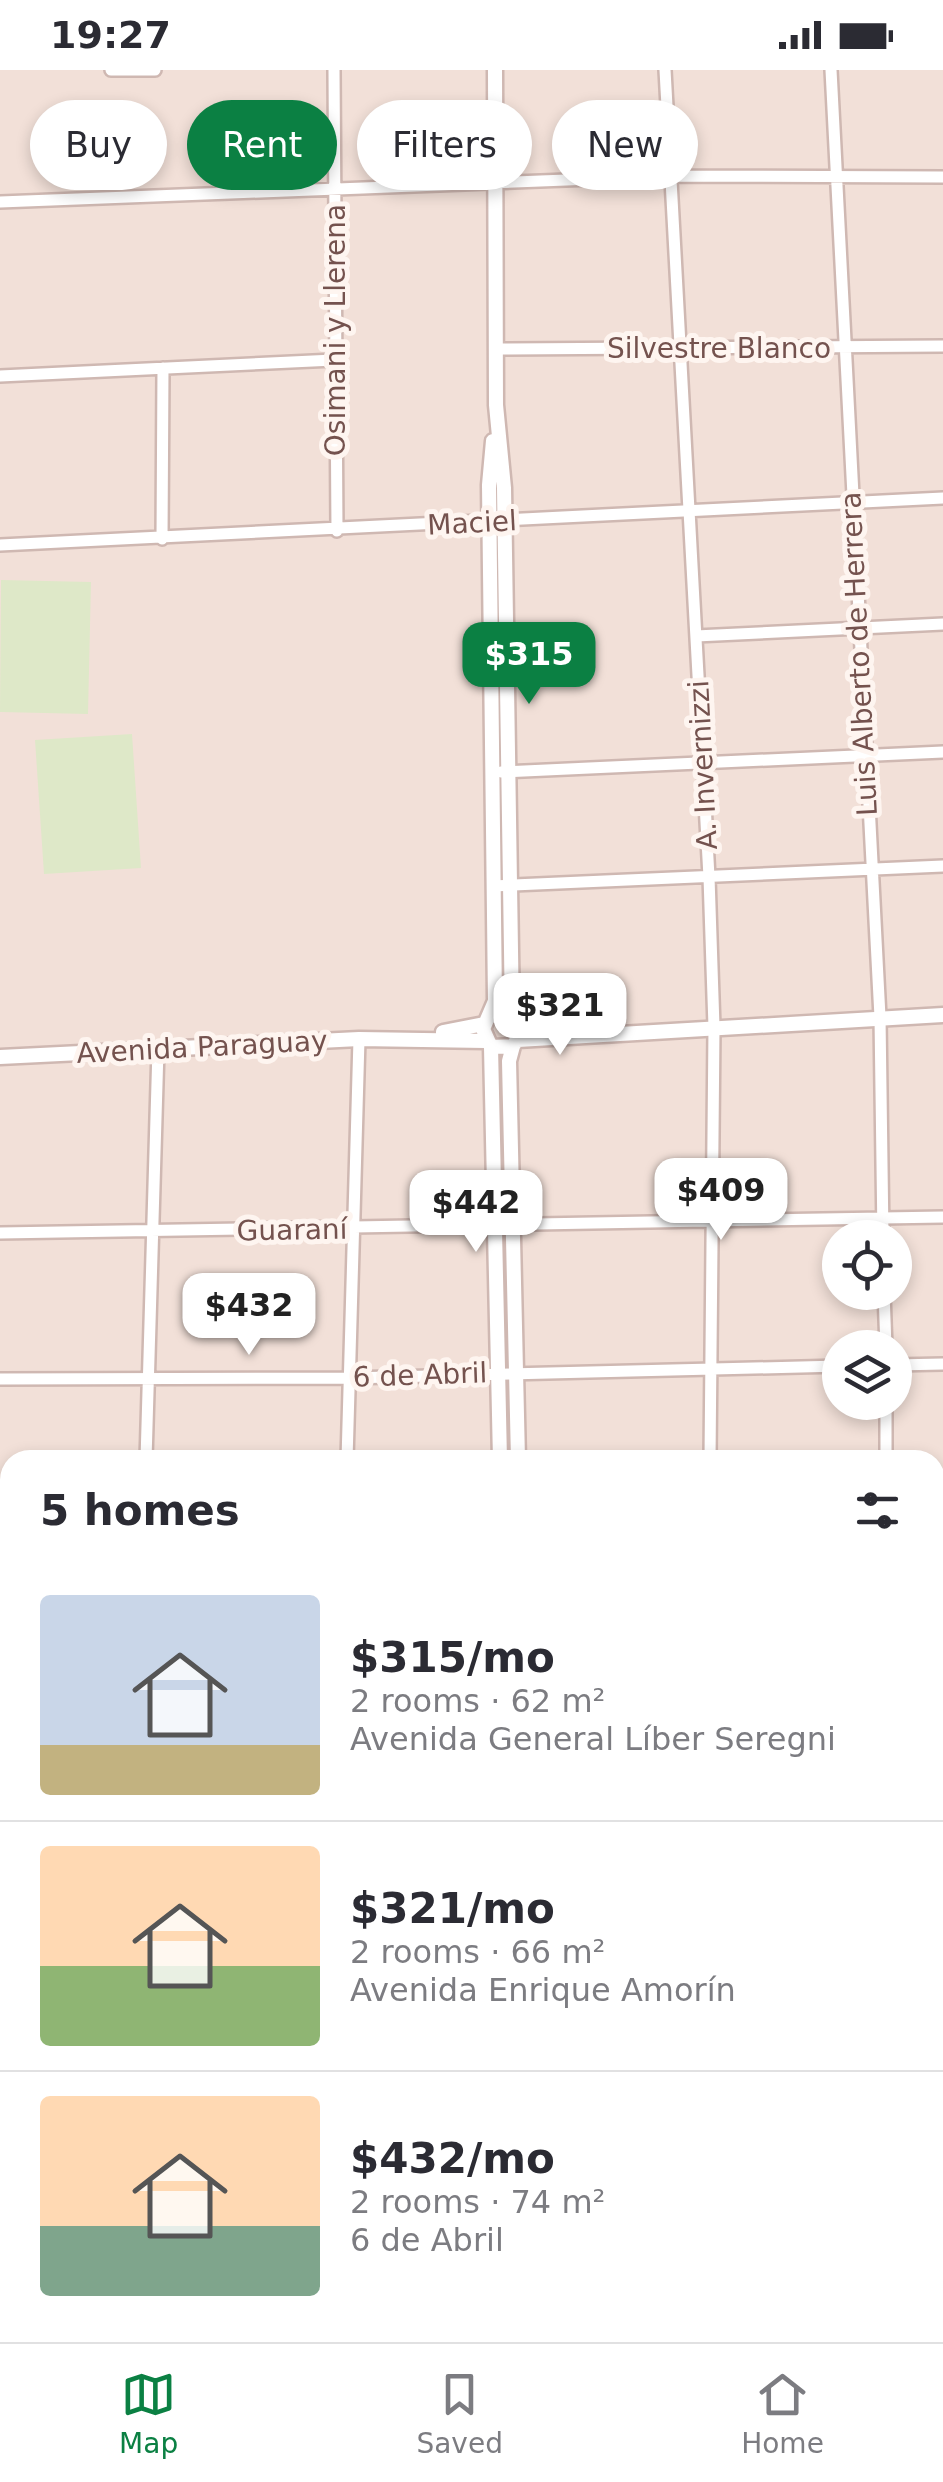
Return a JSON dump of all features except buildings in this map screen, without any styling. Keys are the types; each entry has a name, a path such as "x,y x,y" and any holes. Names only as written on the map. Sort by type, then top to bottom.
{"street":[{"path":"112,70 155,70"},
{"name":"Osimani y Llerena","path":"334,70 337,531"},
{"path":"495,70 495,100"},
{"name":"A. Invernizzi","path":"666,70 667,100"},
{"name":"Luis Alberto de Herrera","path":"831,70 880,1018 882,1218"},
{"path":"698,176 943,177"},
{"path":"0,202 374,190"},
{"path":"496,190 500,885 495,1000 488,1020 497,1228 500,1450"},
{"name":"A. Invernizzi","path":"671,190 691,510 714,1027 710,1450"},
{"name":"Silvestre Blanco","path":"496,350 943,346"},
{"path":"0,376 334,360"},
{"path":"162,368 162,539"},
{"name":"Maciel","path":"0,544 337,531 943,498"},
{"path":"696,636 943,624"},
{"path":"500,773 943,752"},
{"path":"500,885 943,866"},
{"path":"500,885 516,1043 509,1061 518,1450"},
{"path":"589,1032 943,1015"},
{"name":"Avenida Paraguay","path":"403,1038 515,1018 533,1027 579,1027 589,1032"},
{"name":"Avenida Paraguay","path":"0,1056 359,1039 516,1043 589,1032"},
{"path":"347,1450 359,1039"},
{"path":"146,1450 158,1049"},
{"name":"Guaraní","path":"0,1234 943,1217"},
{"path":"912,1365 943,1364"},
{"name":"6 de Abril","path":"0,1379 349,1378 822,1367"},
{"path":"886,1420 886,1450"}],"shaded area":[{"path":"0,70 943,70 943,1450 0,1450"}],"green space":[{"path":"1,580 91,582 88,714 0,712"},
{"path":"132,734 141,868 44,874 35,740"}]}
